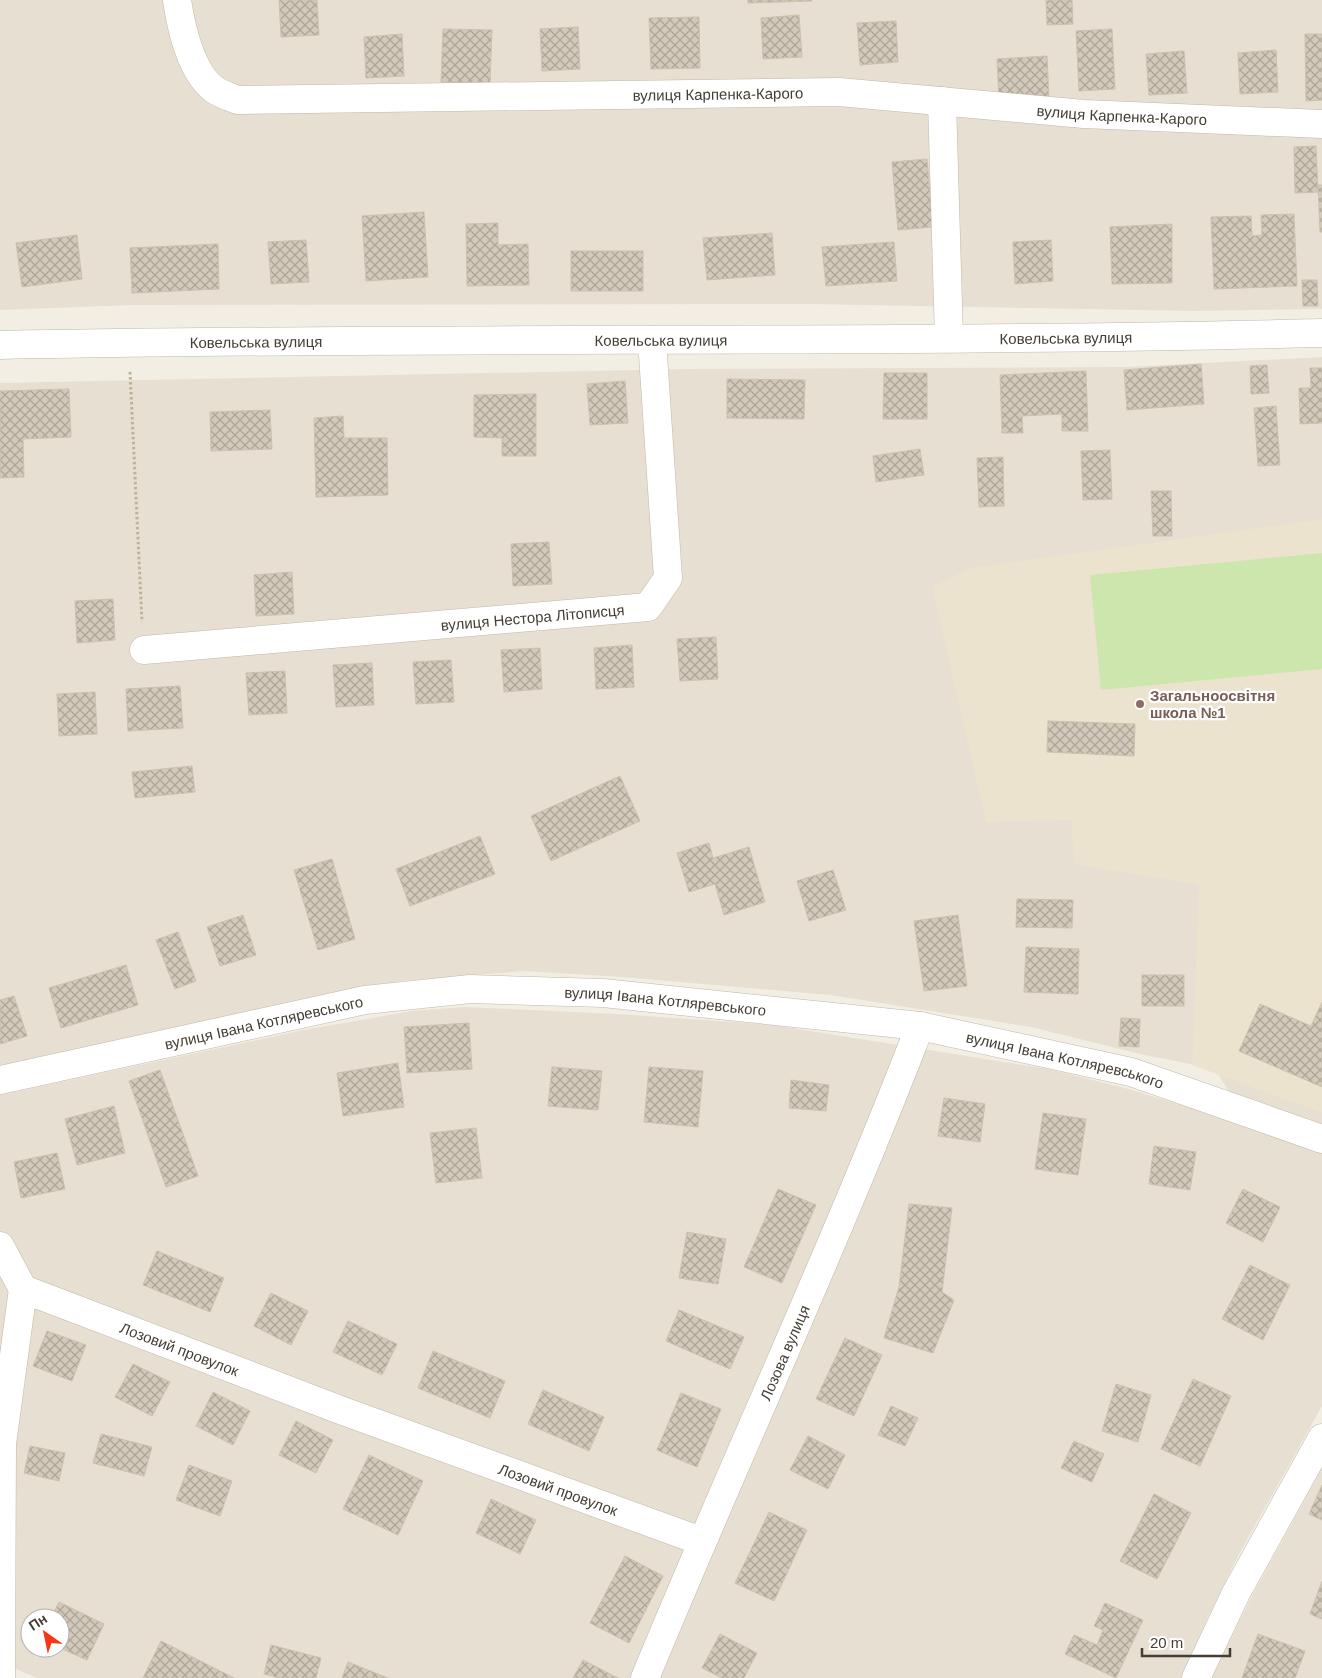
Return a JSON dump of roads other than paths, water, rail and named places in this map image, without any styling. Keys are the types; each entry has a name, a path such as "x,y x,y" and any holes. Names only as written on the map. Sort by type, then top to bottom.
{"street":[{"name":"вулиця Карпенка-Карого","path":"177,0 180,19 198,73 215,90 236,100 839,92 1084,114 1322,124"},
{"path":"942,101 949,338"},
{"name":"Ковельська вулиця","path":"0,345 1152,337 1322,333"},
{"name":"вулиця Нестора Літописця","path":"144,650 648,607 668,578 652,340"},
{"name":"вулиця Івана Котляревського","path":"0,1080 365,1000 470,989 603,993 920,1026 1131,1072 1322,1139"},
{"name":"Лозова вулиця","path":"645,1678 701,1541 878,1134 920,1026"},
{"path":"0,1246 23,1289 2,1444 1,1678"},
{"name":"Лозовий провулок","path":"23,1289 343,1411 701,1541"},
{"path":"1196,1678 1236,1593 1322,1438"}],"place":[{"name":"Загальноосвітня школа №1","path":"1140,704"}]}
